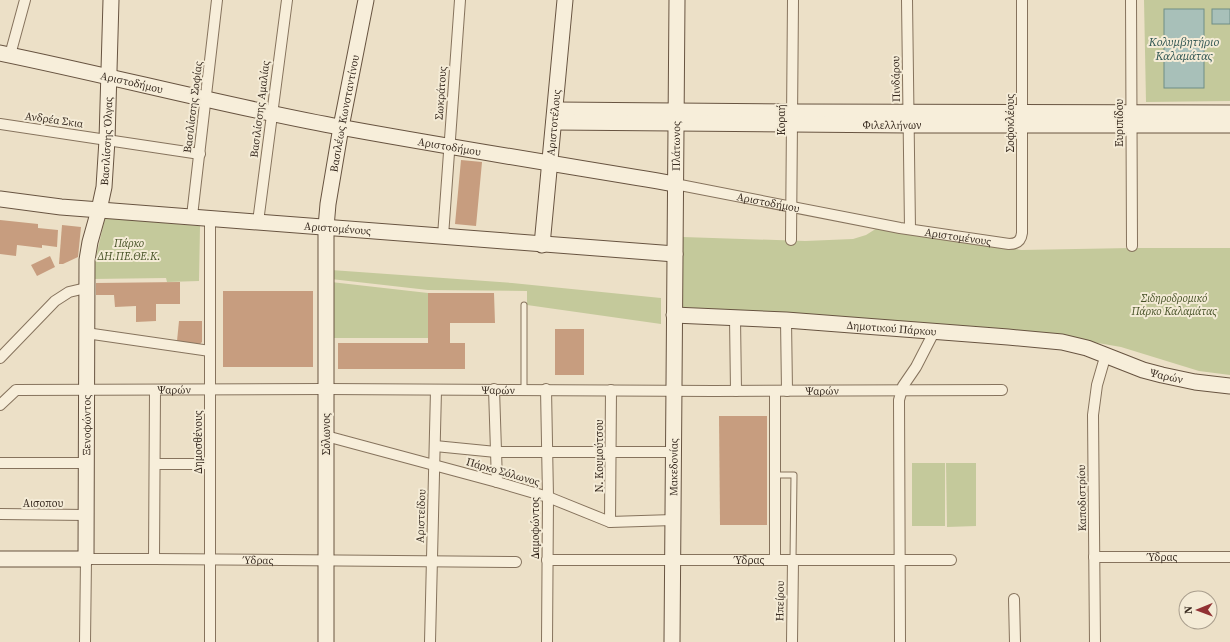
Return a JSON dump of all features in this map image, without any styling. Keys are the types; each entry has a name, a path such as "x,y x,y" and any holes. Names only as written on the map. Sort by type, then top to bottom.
{"street":[{"path":"5,54 25,0"},
{"name":"Βασιλίσσης Όλγας","path":"99,210 104,187 107,140 112,0"},
{"name":"Βασιλίσσης Σοφίας","path":"192,216 217,0"},
{"name":"Βασιλίσσης Αμαλίας","path":"258,222 287,0"},
{"name":"Βασιλέως Κωνσταντίνου","path":"326,227 328,204 341,127 366,0"},
{"name":"Σωκράτους","path":"443,236 460,0"},
{"name":"Αριστοτέλους","path":"542,245 565,0"},
{"name":"Πλάτωνος","path":"674,292 677,0"},
{"name":"Κοραή","path":"791,240 793,0"},
{"name":"Πινδάρου","path":"905,228 908,119 906,0"},
{"name":"Σοφοκλέους","path":"1016,243 1020,239 1022,233 1022,0"},
{"name":"Ευριπίδου","path":"1132,0 1132,246"},
{"name":"Αριστοδήμου","path":"5,54 206,100 341,127 675,184 905,228"},
{"name":"Φιλελλήνων","path":"555,116 676,118 1131,119 1230,113"},
{"name":"Φιλελλήνων","path":"1131,119 1230,125"},
{"name":"Ανδρέα Σκια","path":"0,124 200,154"},
{"name":"Αριστομένους","path":"0,199 48,206 675,254"},
{"name":"Ξενοφώντος","path":"85,642 86,288 88,250 99,210"},
{"name":"Δημοσθένους","path":"210,218 210,642"},
{"name":"Σόλωνος","path":"326,227 326,642"},
{"name":"Αριστομένους","path":"905,228 1009,244 1016,243"},
{"path":"0,358 55,301 69,292 86,288"},
{"name":"Μακεδονίας","path":"672,642 674,292"},
{"name":"Δημοτικού Πάρκου","path":"674,315 786,320 1008,337 1062,342 1106,354"},
{"path":"735,318 736,391"},
{"path":"786,320 787,391"},
{"path":"900,642 899,407 901,390 916,367 934,332"},
{"path":"86,333 210,351"},
{"name":"Ψαρών","path":"1106,354 1157,374 1195,382 1230,386"},
{"name":"Καποδιστρίου","path":"1095,642 1094,405 1097,385 1106,354"},
{"path":"494,389 497,482"},
{"name":"Δαμοφώντος","path":"546,389 548,497 547,642"},
{"name":"Ψαρών","path":"0,405 16,390 1002,390"},
{"path":"154,559 155,390"},
{"name":"Αριστείδου","path":"430,642 436,390"},
{"name":"Ν. Κουμούτσου","path":"610,522 611,390"},
{"path":"774,560 775,391"},
{"name":"Πάρκο Σόλωνος","path":"326,436 548,497 610,522 673,520"},
{"path":"435,446 496,452 673,452"},
{"path":"0,463 86,463"},
{"path":"155,464 210,464"},
{"name":"Αισοπου","path":"0,514 86,515"},
{"name":"Ύδρας","path":"1094,557 1230,557"},
{"name":"Ύδρας","path":"0,559 516,562"},
{"name":"Ύδρας","path":"547,560 951,560"},
{"name":"Ηπείρου","path":"792,642 793,560"},
{"path":"1014,599 1014,642"}],"lane":[{"path":"524,305 524,389"},
{"path":"775,475 794,475 793,560"}],"green space":[{"name":"Κολυμβητήριο Καλαμάτας","path":"1144,0 1230,0 1230,101 1146,102"},
{"name":"Πάρκο ΔΗ.ΠΕ.ΘΕ.Κ.","path":"105,218 200,226 199,281 167,282 166,278 91,279"},
{"name":"Σιδηροδρομικό Πάρκο Καλαμάτας","path":"882,225 1021,250 1230,248 1230,375 1199,371 1121,347 1069,338 683,307 683,237 805,241 853,239 866,235"},
{"path":"331,270 512,283 661,298 661,324 527,305 527,291 428,290 331,279"},
{"path":"331,282 428,293 428,338 331,338"},
{"path":"912,463 945,463 945,526 912,526"},
{"path":"946,463 976,463 976,526 947,527"}],"water":[{"name":"Κολυμβητήριο Καλαμάτας","path":"1164,9 1204,9 1204,88 1164,88"},
{"path":"1212,9 1230,9 1230,24 1212,24"}],"building":[{"path":"461,160 482,162 476,226 455,224"},
{"path":"0,220 38,224 38,228 58,230 57,247 42,245 42,248 17,245 16,256 0,254"},
{"path":"62,225 81,227 78,257 63,264 59,264"},
{"path":"50,256 55,267 37,276 31,265"},
{"path":"180,282 180,304 156,304 156,321 136,322 136,306 115,307 114,295 96,295 96,283"},
{"path":"223,291 313,291 313,367 223,367"},
{"path":"428,293 494,293 495,323 450,323 450,343 465,343 465,369 338,369 338,343 428,343"},
{"path":"179,321 202,321 202,342 200,344 177,341"},
{"path":"555,329 584,329 584,375 555,375"},
{"path":"719,416 767,416 767,525 720,525"}]}
